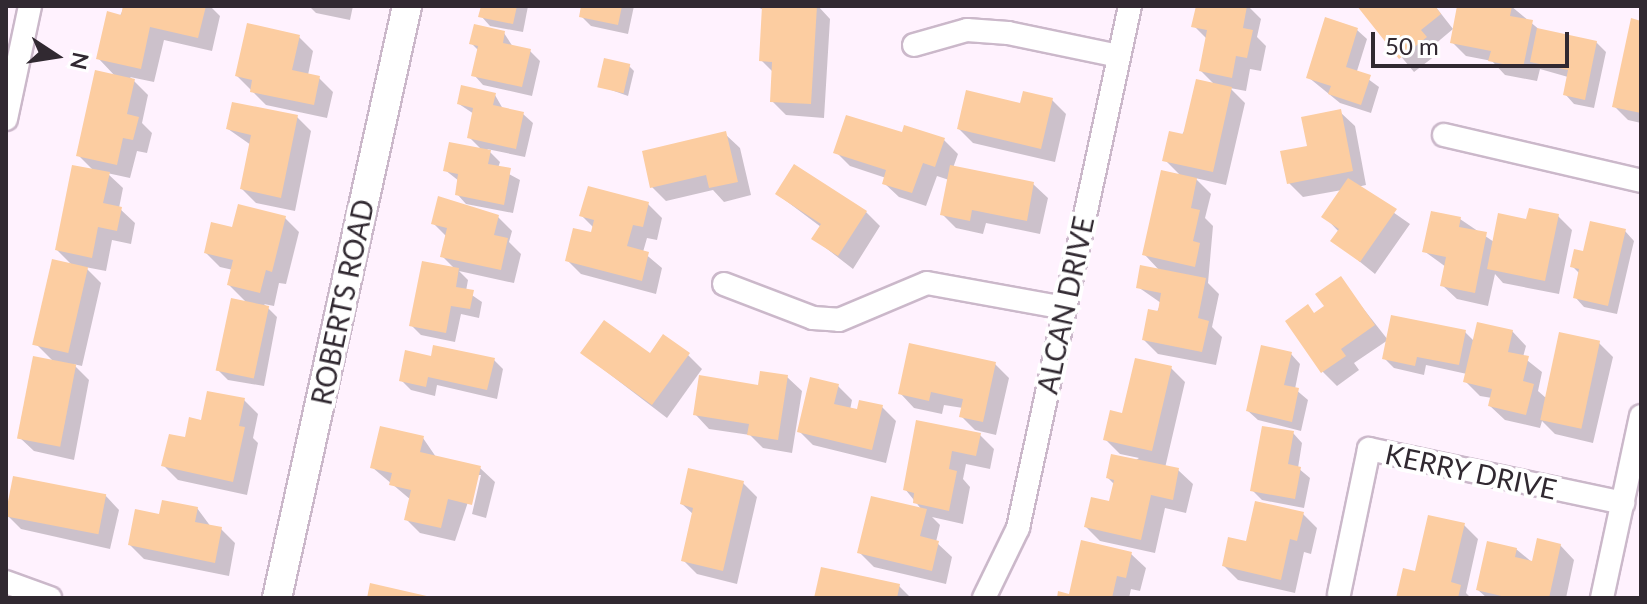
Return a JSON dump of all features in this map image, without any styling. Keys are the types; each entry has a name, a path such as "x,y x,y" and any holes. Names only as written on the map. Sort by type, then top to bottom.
{"street":[{"path":"6,119 30,6"},
{"name":"ROBERTS ROAD","path":"277,598 407,6"},
{"name":"ALCAN DRIVE","path":"984,598 1018,528 1130,6"},
{"path":"914,45 967,30 1008,33 1119,56"},
{"path":"1444,135 1641,181"},
{"path":"724,284 813,318 839,320 927,283 980,289 1065,308"},
{"path":"1602,598 1641,416"},
{"name":"KERRY DRIVE","path":"1339,594 1369,449 1623,503"},
{"path":"6,582 50,598"}],"building":[{"path":"123,6 206,6 198,38 150,27 141,69 96,59 107,11 121,15"},
{"path":"481,6 517,6 513,24 478,17"},
{"path":"581,6 622,6 618,25 579,17"},
{"path":"762,6 817,6 811,104 770,102 772,62 759,61"},
{"path":"1196,6 1247,6 1243,28 1253,30 1247,58 1236,56 1232,78 1199,71 1207,30 1191,27"},
{"path":"1357,6 1435,6 1441,14 1421,30 1427,37 1399,59"},
{"path":"1457,6 1512,6 1510,16 1533,20 1523,68 1488,61 1491,51 1450,43"},
{"path":"1325,17 1358,28 1346,67 1371,75 1361,105 1328,94 1331,86 1306,78"},
{"path":"1631,18 1641,21 1641,113 1612,107"},
{"path":"247,23 300,35 292,70 320,76 314,105 250,92 252,80 235,76"},
{"path":"474,24 505,31 503,43 531,49 522,87 471,76 478,46 469,44"},
{"path":"1537,28 1597,41 1585,100 1563,95 1568,70 1530,62"},
{"path":"604,58 630,64 624,93 597,87"},
{"path":"95,70 135,79 127,114 139,117 133,140 123,138 117,165 76,156"},
{"path":"1196,79 1232,87 1213,172 1162,161 1169,131 1183,134"},
{"path":"461,85 496,93 493,105 524,112 516,149 467,138 473,108 457,104"},
{"path":"966,90 1020,103 1023,91 1053,98 1041,149 957,129"},
{"path":"232,102 298,115 281,198 240,189 251,135 226,129"},
{"path":"1341,109 1353,171 1287,184 1280,151 1307,146 1301,117"},
{"path":"846,115 902,132 904,125 945,138 935,167 923,163 912,193 882,184 886,170 833,153"},
{"path":"726,131 738,182 709,188 706,175 650,188 642,151"},
{"path":"449,142 491,150 488,164 511,168 504,205 455,195 458,174 443,171"},
{"path":"794,164 867,211 838,256 811,239 821,224 775,194"},
{"path":"72,165 110,172 103,203 122,207 117,231 98,227 92,258 55,250"},
{"path":"950,165 1034,182 1027,221 972,210 970,221 940,215"},
{"path":"1161,170 1197,178 1191,208 1200,210 1193,241 1200,243 1195,267 1142,255"},
{"path":"1348,178 1397,209 1360,262 1330,241 1339,229 1321,217"},
{"path":"588,186 649,202 643,227 633,225 627,246 649,252 642,281 565,261 573,228 591,232 594,220 579,216"},
{"path":"438,196 499,215 494,235 508,238 501,270 440,257 447,228 431,224"},
{"path":"238,204 286,216 272,272 266,270 260,293 227,285 233,260 204,253 211,222 232,227"},
{"path":"1529,208 1559,214 1545,281 1487,269 1498,213 1526,219"},
{"path":"1431,211 1461,217 1459,227 1487,232 1475,293 1440,286 1446,257 1422,252"},
{"path":"1590,221 1626,229 1608,306 1573,298 1579,269 1570,267 1574,249 1583,251"},
{"path":"52,259 88,267 68,353 32,345"},
{"path":"422,261 459,268 456,287 474,290 470,309 451,306 446,333 409,326"},
{"path":"1140,265 1206,278 1198,318 1209,321 1202,352 1142,340 1148,309 1158,311 1161,293 1136,288"},
{"path":"1341,276 1375,325 1341,349 1346,356 1321,373 1285,321 1308,304 1314,313 1324,306 1315,294"},
{"path":"231,298 269,306 254,378 216,370"},
{"path":"1391,315 1466,330 1459,365 1417,357 1415,366 1382,359"},
{"path":"604,320 650,353 663,334 690,353 652,405 580,353"},
{"path":"1477,322 1513,330 1508,352 1529,356 1523,381 1534,384 1526,415 1488,406 1492,389 1463,382"},
{"path":"1559,332 1600,341 1581,429 1540,420"},
{"path":"909,343 996,362 983,422 959,417 963,399 931,392 929,401 898,394"},
{"path":"433,345 495,358 487,390 428,377 426,387 399,381 405,350 431,356"},
{"path":"1261,345 1292,352 1284,385 1299,388 1292,422 1246,411"},
{"path":"33,356 76,364 60,447 17,438"},
{"path":"1135,358 1172,366 1152,451 1103,440 1110,410 1122,413"},
{"path":"760,371 788,375 778,440 747,435 749,424 693,415 699,375 758,385"},
{"path":"810,377 839,384 834,404 857,409 859,400 883,405 872,450 797,432"},
{"path":"207,391 245,398 239,426 245,427 233,482 161,466 169,434 185,437 189,417 201,420"},
{"path":"916,420 981,433 976,456 952,451 949,469 957,471 949,511 913,503 914,493 903,490"},
{"path":"380,426 424,436 420,452 481,466 472,505 448,499 441,528 404,520 411,490 389,485 392,473 370,468"},
{"path":"1262,426 1294,431 1288,464 1301,467 1295,499 1250,491"},
{"path":"1111,454 1179,468 1173,500 1151,495 1141,540 1084,527 1091,497 1109,501 1114,480 1106,478"},
{"path":"688,468 744,481 723,571 681,561 693,508 680,504"},
{"path":"13,476 106,494 98,534 6,516"},
{"path":"871,496 927,509 920,536 939,541 932,571 857,553"},
{"path":"162,500 198,507 195,522 222,527 215,563 128,545 135,509 159,514"},
{"path":"1255,501 1304,512 1297,541 1290,539 1281,580 1222,566 1228,537 1246,541"},
{"path":"1428,515 1465,523 1451,582 1461,585 1458,598 1396,598 1403,568 1415,571"},
{"path":"1537,538 1561,544 1549,598 1510,598 1476,590 1487,541 1517,548 1515,557 1532,561"},
{"path":"1081,540 1132,552 1126,578 1117,576 1112,598 1057,598 1058,591 1069,594"},
{"path":"821,567 900,584 897,598 814,598"},
{"path":"370,583 431,597 431,598 367,598"}]}
